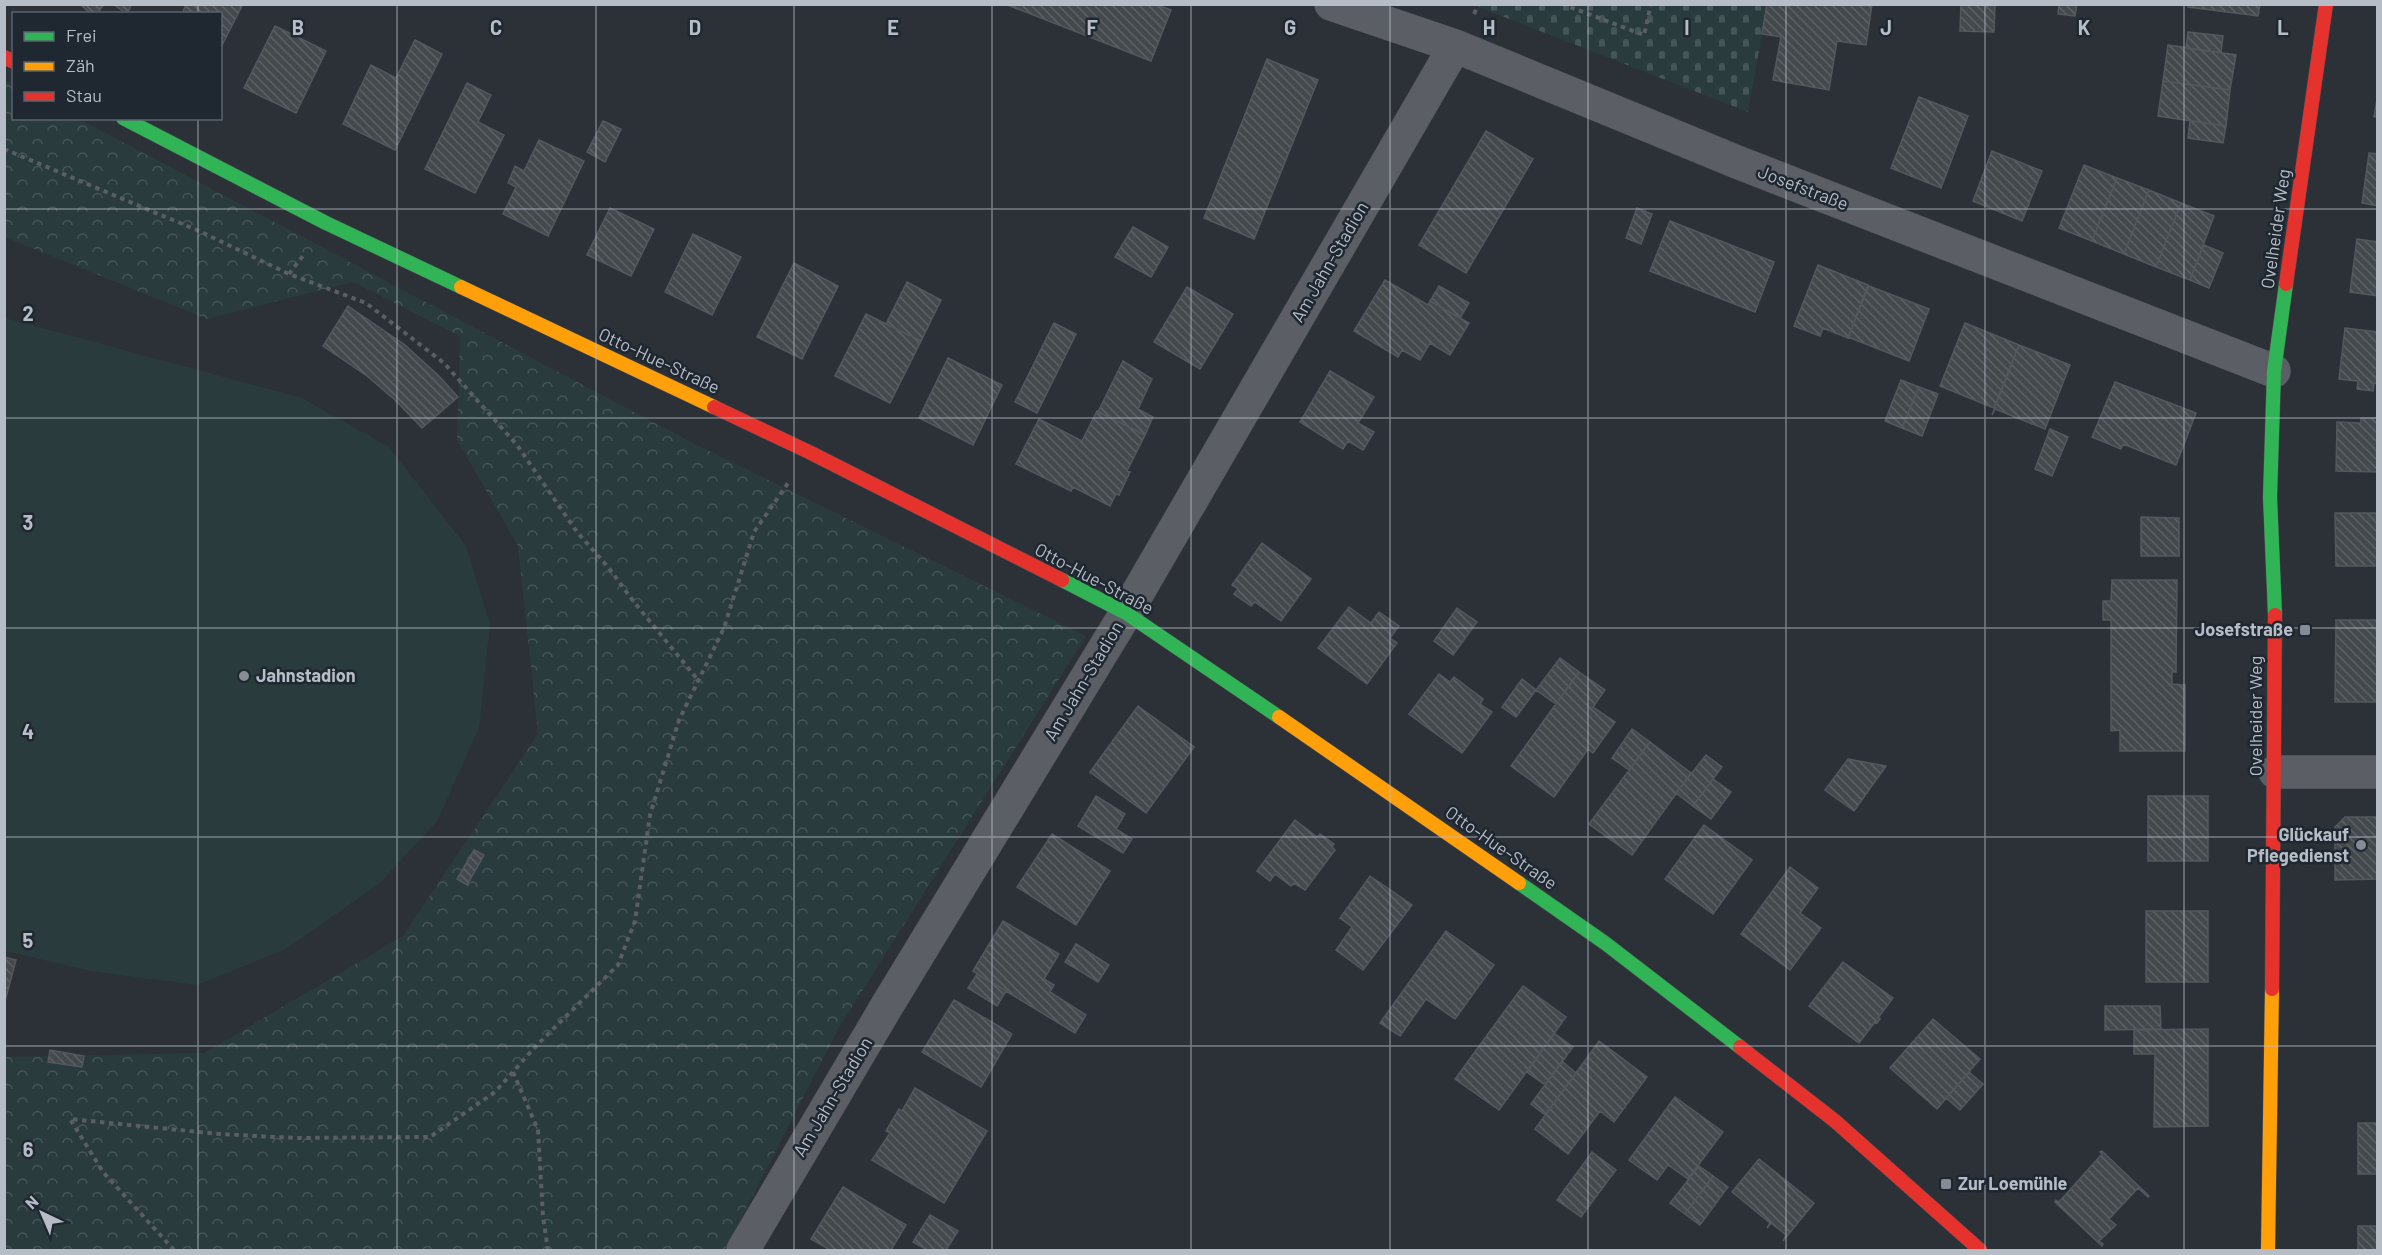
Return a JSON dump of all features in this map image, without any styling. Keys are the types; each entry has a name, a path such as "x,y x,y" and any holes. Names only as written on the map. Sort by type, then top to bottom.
{"street":[{"name":"Josefstraße","path":"1331,4 1455,46 1737,162 2274,371"},
{"name":"Ovelheider Weg","path":"2268,1251 2275,624 2270,497 2274,371 2326,4"},
{"name":"Am Jahn-Stadion","path":"743,1251 888,1004 1126,613 1455,46"},
{"name":"Otto-Hue-Straße","path":"127,120 326,223 809,452 1126,613 1605,943 1835,1121 1980,1251"},
{"path":"2274,772 2378,772"}],"path":[{"path":"1562,4 1644,35 1651,4"},
{"path":"4,149 199,231 289,274 366,303 444,363 517,445 577,532 608,567 698,680"},
{"path":"174,1251 103,1172 70,1119 219,1134 296,1138 430,1137 495,1092 618,965 635,921 650,815 679,720 724,628 754,532 809,452"},
{"path":"513,1072 538,1130 543,1217 548,1251"}],"green space":[{"path":"1473,5 1767,5 1748,112"},
{"path":"4,80 12,84 12,120 81,120 693,443 1086,636 838,1029 725,1250 5,1250 5,1057 204,1053 403,936 538,734 518,546 457,440 460,336 353,282 207,319 5,237"},
{"name":"Jahnstadion","path":"5,318 302,398 389,447 466,546 490,624 479,728 437,821 380,883 286,949 197,985 90,971 5,951"}],"building":[{"path":"80,4 104,4 98,12 89,12"},
{"path":"113,4 132,4 128,12"},
{"path":"186,4 239,4 242,6 222,45 222,12 183,12"},
{"path":"1005,4 1155,4 1171,10 1151,61"},
{"path":"1767,4 1872,4 1866,45 1837,41 1829,90 1773,80 1781,37 1762,34"},
{"path":"1961,4 1995,4 1994,32 1960,31"},
{"path":"2059,4 2077,4 2075,16 2058,14"},
{"path":"2188,4 2260,4 2258,16 2188,7"},
{"path":"275,26 326,51 296,113 244,88"},
{"path":"2188,32 2223,36 2221,53 2186,48"},
{"path":"415,40 442,54 395,150 343,124 371,65 396,78"},
{"path":"2168,45 2236,55 2230,90 2163,81"},
{"path":"1267,59 1318,80 1254,239 1204,218"},
{"path":"2163,81 2230,90 2226,126 2158,116"},
{"path":"467,83 491,95 478,122 504,135 475,193 425,169"},
{"path":"2378,93 2378,117 2374,117"},
{"path":"1919,97 1968,116 1941,188 1891,168"},
{"path":"603,121 621,129 605,162 587,152"},
{"path":"2190,121 2226,126 2223,143 2188,138"},
{"path":"1486,131 1533,159 1466,273 1419,245"},
{"path":"539,140 584,161 548,236 503,214 516,187 508,183 515,166 524,171"},
{"path":"1992,151 2042,171 2022,221 1973,201"},
{"path":"2369,153 2378,154 2378,206 2362,203"},
{"path":"2084,165 2117,178 2092,241 2059,228"},
{"path":"2117,178 2149,190 2124,254 2092,241"},
{"path":"2149,190 2181,203 2156,267 2124,254"},
{"path":"2181,203 2214,216 2190,280 2156,267"},
{"path":"610,208 654,229 631,276 587,255"},
{"path":"1637,208 1652,214 1641,244 1626,238"},
{"path":"1670,221 1774,262 1755,312 1650,271"},
{"path":"1133,227 1168,247 1151,277 1115,257"},
{"path":"693,234 741,257 712,315 665,292"},
{"path":"2357,239 2378,242 2378,296 2350,292"},
{"path":"2204,245 2223,253 2209,288 2190,280"},
{"path":"794,263 838,286 802,359 757,337"},
{"path":"1818,265 1868,285 1848,338 1823,328 1820,336 1794,326"},
{"path":"1385,280 1428,305 1430,301 1469,323 1450,355 1430,343 1420,360 1402,350 1398,357 1354,331"},
{"path":"907,282 941,300 921,341 886,324"},
{"path":"1439,286 1469,303 1460,318 1430,301"},
{"path":"1869,286 1929,309 1909,361 1848,337"},
{"path":"1187,287 1233,314 1200,369 1154,342"},
{"path":"348,306 405,345 458,397 422,428 367,376 323,346"},
{"path":"866,314 921,341 890,403 835,376"},
{"path":"1054,323 1076,334 1037,413 1015,402"},
{"path":"1965,323 2019,345 1994,408 1940,386"},
{"path":"2345,328 2378,332 2378,384 2374,383 2373,391 2357,389 2358,381 2339,379"},
{"path":"2019,345 2070,365 2045,429 1995,409 1992,415"},
{"path":"948,358 1002,385 973,445 919,418"},
{"path":"1123,361 1152,379 1138,409 1153,417 1145,435 1098,412"},
{"path":"1330,371 1374,397 1358,423 1374,432 1363,450 1348,441 1343,449 1300,422"},
{"path":"1901,380 1919,387 1902,428 1885,421"},
{"path":"2115,382 2196,413 2176,465 2123,444 2121,449 2092,437"},
{"path":"1919,387 1938,394 1922,436 1902,428"},
{"path":"1097,411 1145,435 1127,471 1130,472 1119,495 1116,494 1110,506 1073,487 1071,491 1016,464 1039,419 1082,441"},
{"path":"2361,418 2377,418 2378,472 2336,471 2337,422 2361,423"},
{"path":"2050,429 2068,437 2052,476 2035,469"},
{"path":"2335,513 2378,513 2378,566 2336,566"},
{"path":"2141,517 2179,518 2179,556 2141,556"},
{"path":"1262,543 1311,579 1281,621 1255,602 1251,606 1234,594 1238,589 1232,585"},
{"path":"2112,580 2177,580 2176,672 2172,672 2172,684 2185,685 2185,751 2120,751 2120,730 2111,731 2111,620 2103,620 2103,601 2111,601"},
{"path":"1349,607 1371,623 1379,612 1399,626 1390,638 1397,643 1367,684 1318,648"},
{"path":"1457,608 1477,622 1453,655 1434,641"},
{"path":"2336,620 2378,620 2378,702 2335,702"},
{"path":"1560,658 1579,672 1556,704 1536,690"},
{"path":"1579,672 1605,690 1593,707 1615,722 1593,753 1588,749 1554,797 1511,766"},
{"path":"1439,674 1450,682 1454,677 1483,699 1480,704 1492,712 1462,753 1409,714"},
{"path":"1522,679 1536,690 1516,717 1502,707"},
{"path":"1138,706 1194,747 1146,813 1090,772"},
{"path":"1632,729 1650,742 1629,770 1612,758"},
{"path":"1650,742 1691,773 1632,855 1589,824"},
{"path":"1706,755 1722,767 1693,806 1676,793"},
{"path":"1848,759 1886,766 1854,811 1825,790"},
{"path":"1713,779 1731,792 1711,819 1693,806"},
{"path":"1096,796 1125,814 1116,829 1132,839 1123,853 1078,826"},
{"path":"2148,796 2208,796 2208,861 2148,861"},
{"path":"2345,817 2378,817 2378,879 2335,880 2335,827"},
{"path":"1295,820 1317,837 1320,834 1334,844 1332,847 1335,850 1305,890 1294,883 1291,886 1275,874 1270,881 1257,871"},
{"path":"1704,825 1752,860 1713,914 1665,879"},
{"path":"1052,834 1110,871 1076,925 1017,887"},
{"path":"474,850 484,855 467,885 457,879"},
{"path":"1790,867 1818,888 1800,913 1821,928 1790,970 1741,934"},
{"path":"1370,876 1412,905 1363,970 1336,950 1352,927 1340,918"},
{"path":"2146,911 2208,911 2208,982 2146,982"},
{"path":"1003,921 1059,954 1044,979 1054,985 1050,992 1086,1015 1075,1033 973,971"},
{"path":"1446,931 1494,965 1455,1019 1426,999 1400,1036 1380,1023"},
{"path":"1076,944 1109,965 1098,982 1065,962"},
{"path":"4,957 16,960 4,1005"},
{"path":"1843,962 1893,998 1878,1018 1880,1019 1877,1023 1875,1022 1859,1043 1809,1006"},
{"path":"977,974 1006,991 997,1006 968,988"},
{"path":"1523,986 1566,1017 1499,1110 1455,1079"},
{"path":"954,1000 1012,1034 981,1087 922,1052"},
{"path":"2105,1006 2160,1006 2161,1029 2105,1030"},
{"path":"1933,1019 1980,1059 1937,1109 1890,1068"},
{"path":"2208,1029 2208,1126 2154,1127 2155,1054 2134,1054 2134,1030"},
{"path":"1554,1033 1573,1047 1545,1085 1527,1072"},
{"path":"1599,1041 1647,1077 1614,1122 1600,1111 1568,1154 1535,1129"},
{"path":"50,1050 84,1056 82,1067 48,1062"},
{"path":"1562,1061 1576,1073 1545,1115 1531,1104"},
{"path":"1969,1072 1983,1084 1960,1110 1946,1098"},
{"path":"915,1088 987,1131 944,1203 872,1160 890,1133 886,1131 899,1109 902,1111"},
{"path":"1675,1097 1723,1132 1688,1179 1668,1165 1657,1180 1629,1160"},
{"path":"2358,1123 2378,1123 2378,1174 2358,1174"},
{"path":"2102,1151 2149,1196 2138,1188 2109,1219 2116,1225 2099,1241 2103,1244 2102,1246 2055,1202 2056,1200 2059,1202 2102,1154 2100,1152"},
{"path":"1592,1152 1616,1170 1581,1217 1557,1200"},
{"path":"1759,1159 1814,1203 1783,1241 1786,1235 1771,1223 1767,1228 1770,1223 1732,1192"},
{"path":"1699,1166 1713,1176 1685,1214 1670,1203"},
{"path":"1713,1176 1728,1187 1700,1225 1685,1214"},
{"path":"843,1187 906,1225 891,1250 830,1250 811,1239"},
{"path":"930,1215 958,1231 946,1250 927,1250 913,1242"},
{"path":"2358,1226 2378,1226 2378,1250 2358,1250"}],"traffic: fast":[{"path":"127,120 326,223 461,287"},
{"path":"2275,615 2270,497 2274,371 2286,284"},
{"path":"1062,580 1126,613 1279,717"},
{"path":"1519,883 1605,943 1740,1047"}],"traffic: slow":[{"path":"461,287 714,407"},
{"path":"1279,717 1519,883"},
{"path":"2268,1250 2272,989"}],"traffic: jam":[{"path":"2286,284 2326,4"},
{"path":"4,57 12,61"},
{"path":"714,407 809,452 1062,580"},
{"path":"2272,989 2275,615"},
{"path":"1740,1047 1835,1121 1980,1250"}],"place":[{"name":"Josefstraße","path":"2305,630"},
{"name":"Jahnstadion","path":"244,676"},
{"name":"Glückauf Pflegedienst","path":"2361,845"},
{"name":"Zur Loemühle","path":"1946,1184"}]}
